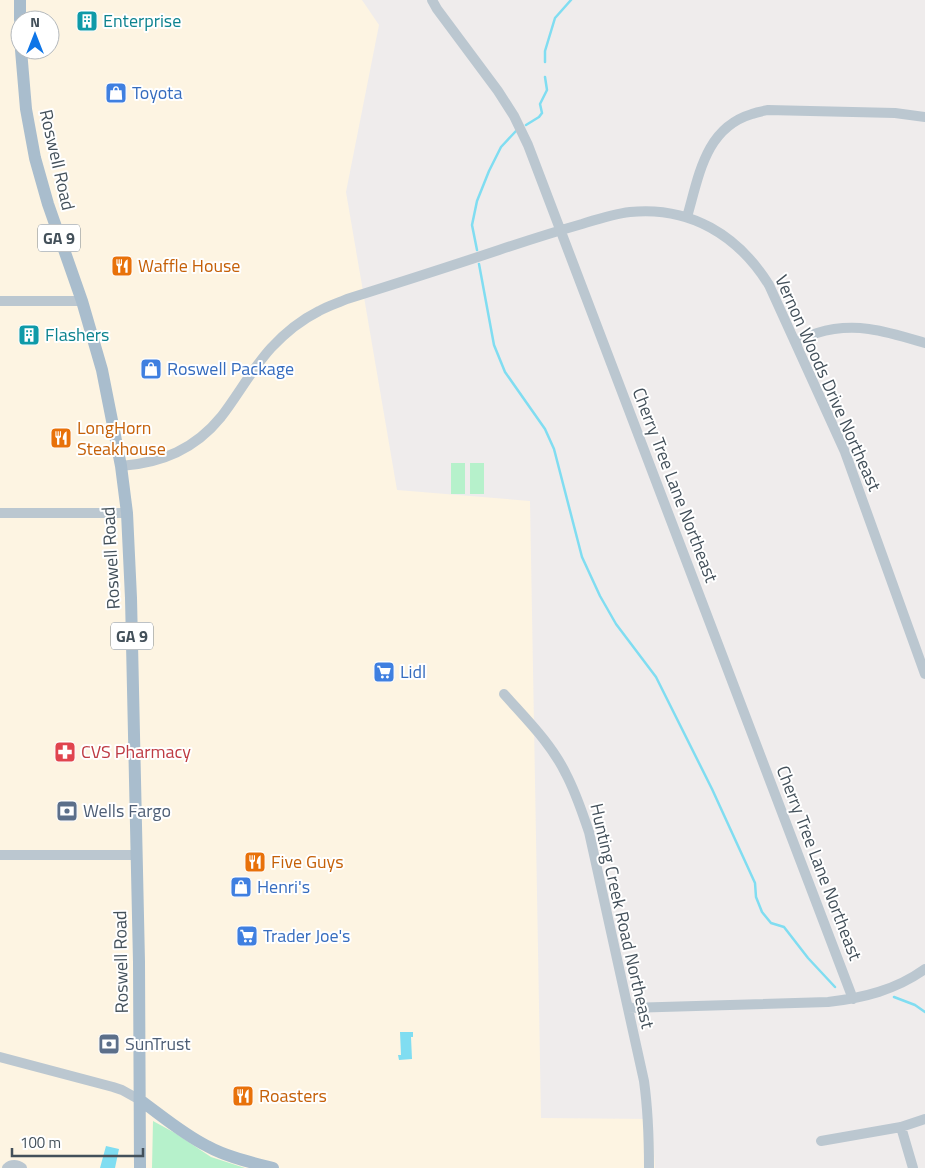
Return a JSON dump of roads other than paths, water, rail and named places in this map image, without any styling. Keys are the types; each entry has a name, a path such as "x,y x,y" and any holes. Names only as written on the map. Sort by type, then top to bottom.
{"main road":[{"name":"Roswell Road","path":"22,60 26,109 35,158 55,226 82,301 102,370 121,466 127,513 131,598 139,962 140,1168"},
{"path":"140,1100 191,1138 223,1153 251,1163 273,1168"}],"street":[{"name":"Cherry Tree Lane Northeast","path":"432,0 498,91 514,116 528,145 853,999"},
{"path":"687,217 703,161 714,140 738,120 752,114 768,110 895,113 925,117"},
{"name":"Vernon Woods Drive Northeast","path":"121,466 158,460 186,448 200,439 220,417 271,348 294,327 319,311 347,299 606,217 630,212 660,212 687,217 724,236 741,249 769,285 845,452 925,674"},
{"path":"0,301 82,301"},
{"path":"796,342 817,333 839,328 862,327 885,331 925,343"},
{"path":"0,513 127,513"},
{"name":"Hunting Creek Road Northeast","path":"504,694 551,748 566,773 578,799 589,832 644,1081 650,1168"},
{"path":"0,855 136,855"},
{"path":"628,1008 828,1002 853,999 890,989 925,969"},
{"path":"0,1057 113,1087 140,1100"},
{"path":"821,1141 901,1126 925,1119"},
{"path":"901,1126 913,1168"},
{"path":"7,1168 15,1164 22,1168"}],"water":[{"path":"400,1032 413,1032 413,1037 411,1037 412,1059 399,1060 398,1055 401,1055"},
{"path":"106,1146 119,1149 115,1168 100,1168"}],"waterway":[{"path":"545,62 545,51 555,18 571,0"},
{"path":"526,125 542,113 540,104 547,90 545,77"},
{"path":"477,250 472,225 477,201 501,147 516,131"},
{"path":"479,264 494,345 505,372 545,429 554,449 582,557 600,596 616,624 656,677 712,789 755,883 756,897 762,912 771,923 784,927 808,958 835,987"},
{"path":"894,997 915,1005 925,1012"}],"place":[{"name":"Enterprise","path":"87,21"},
{"name":"Toyota","path":"116,93"},
{"name":"Waffle House","path":"122,266"},
{"name":"Flashers","path":"29,335"},
{"name":"Roswell Package","path":"151,369"},
{"name":"LongHorn Steakhouse","path":"61,438"},
{"name":"Lidl","path":"384,672"},
{"name":"CVS Pharmacy","path":"65,752"},
{"name":"Wells Fargo","path":"67,811"},
{"name":"Five Guys","path":"255,862"},
{"name":"Henri's","path":"241,887"},
{"name":"Trader Joe's","path":"247,936"},
{"name":"SunTrust","path":"109,1044"},
{"name":"Roasters","path":"243,1096"}]}
